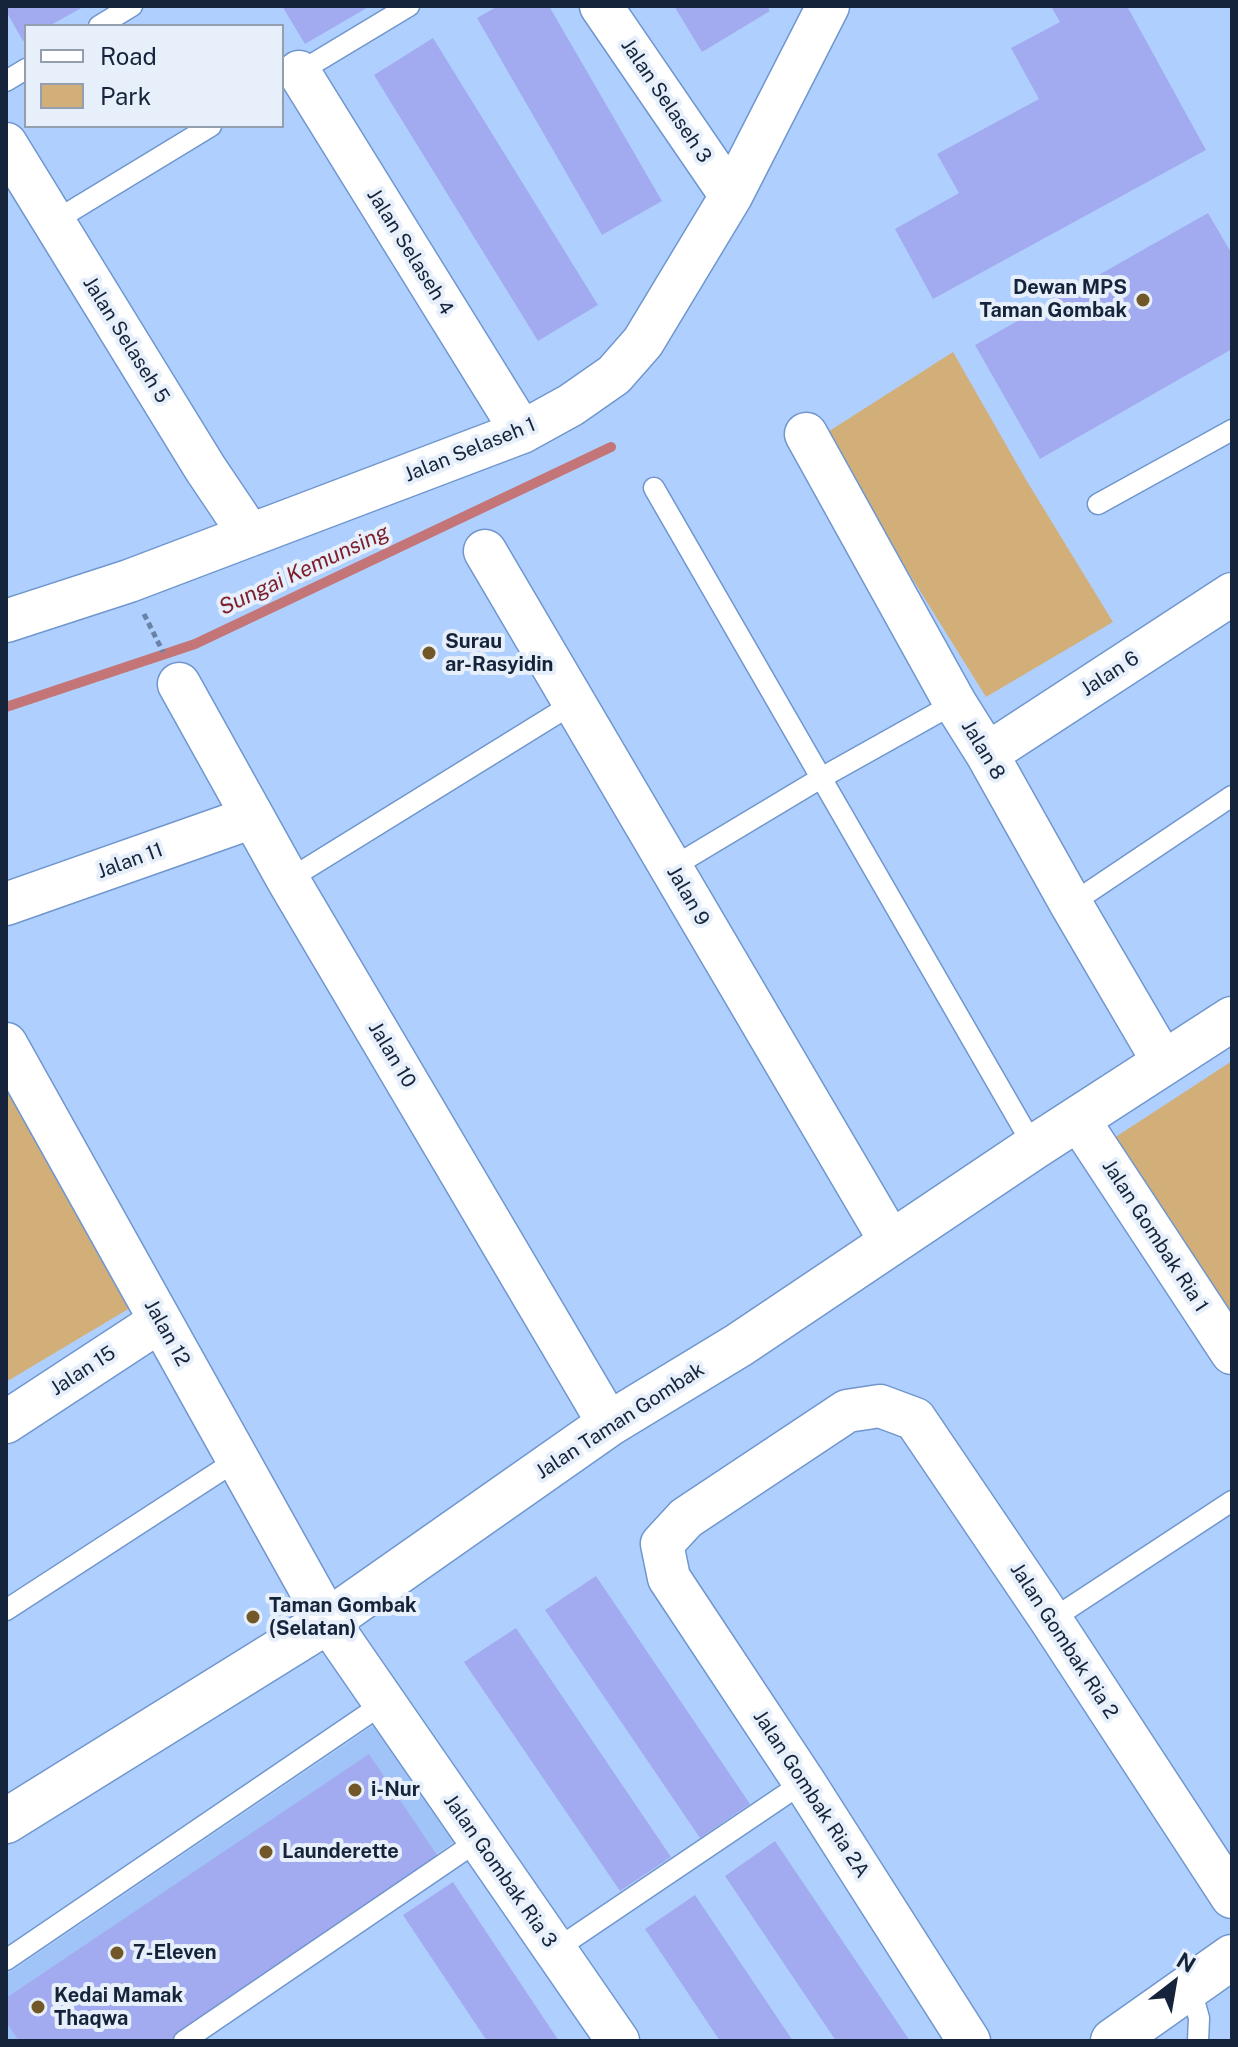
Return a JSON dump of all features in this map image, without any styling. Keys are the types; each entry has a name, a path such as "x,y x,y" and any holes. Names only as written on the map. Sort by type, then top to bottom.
{"street":[{"name":"Jalan Selaseh 3","path":"601,6 731,196"},
{"name":"Jalan Selaseh 1","path":"6,621 129,581 522,432 571,405 614,375 643,342 731,196 828,6"},
{"name":"Jalan Selaseh 4","path":"291,77 522,432"},
{"name":"Jalan Selaseh 5","path":"6,144 205,468 250,535"},
{"name":"Jalan 8","path":"806,434 955,703 1164,1063"},
{"name":"Jalan 9","path":"485,551 891,1242"},
{"name":"Jalan 6","path":"987,754 1232,594"},
{"name":"Jalan 10","path":"179,684 288,880 609,1424"},
{"name":"Jalan 11","path":"6,904 253,817"},
{"name":"Jalan Taman Gombak","path":"6,1821 328,1621 609,1424 739,1345 1034,1147 1232,1019"},
{"name":"Jalan 12","path":"6,1044 328,1621"},
{"name":"Jalan Gombak Ria 1","path":"1078,1119 1232,1353"},
{"name":"Jalan 15","path":"6,1422 160,1321"},
{"name":"Jalan Gombak Ria 2","path":"662,1544 686,1518 847,1411 880,1406 915,1419 1232,1897"},
{"name":"Jalan Gombak Ria 2A","path":"662,1544 669,1578 969,2041"},
{"name":"Jalan Gombak Ria 3","path":"328,1621 618,2041"},
{"path":"1113,2041 1232,1957"}],"lane":[{"path":"102,24 132,6"},
{"path":"291,77 409,6"},
{"path":"6,81 24,70"},
{"path":"53,222 208,128"},
{"path":"1098,504 1232,430"},
{"path":"654,488 1034,1147"},
{"path":"288,880 574,703"},
{"path":"671,868 821,778 955,703"},
{"path":"1071,904 1232,796"},
{"path":"6,1610 237,1460"},
{"path":"1051,1620 1232,1501"},
{"path":"6,1960 384,1703"},
{"path":"555,1950 804,1782"},
{"path":"184,2041 479,1840"},
{"path":"1190,1986 1199,2018 1198,2041"}],"shaded area":[{"path":"380,1721 462,1836 166,2041 6,2041 6,1975"}],"green space":[{"path":"953,352 1113,622 986,697 823,435"},
{"path":"1232,1061 1232,1318 1114,1138"},
{"path":"6,1080 140,1302 6,1382"}],"building":[{"path":"6,6 85,6 53,24 24,24 23,41"},
{"path":"282,6 370,6 305,44"},
{"path":"498,6 549,6 662,201 602,235 477,18"},
{"path":"674,6 767,6 770,11 702,52"},
{"path":"1051,6 1127,6 1206,150 933,299 895,229 959,193 937,154 1039,99 1011,48 1060,22"},
{"path":"433,38 598,305 538,341 374,75"},
{"name":"Dewan MPS Taman Gombak","path":"1208,213 1232,254 1232,349 1040,459 975,345"},
{"path":"596,1576 750,1804 700,1838 545,1610"},
{"path":"516,1628 671,1857 620,1891 464,1662"},
{"path":"369,1754 441,1861 173,2041 19,2041 6,2022 6,1998"},
{"path":"775,1841 910,2041 836,2041 725,1876"},
{"path":"453,1882 559,2041 487,2041 403,1915"},
{"path":"695,1895 793,2041 720,2041 645,1929"}],"waterway":[{"name":"Sungai Kemunsing","path":"6,707 195,644 611,447"}],"place":[{"name":"Dewan MPS Taman Gombak","path":"1143,300"},
{"name":"Surau ar-Rasyidin","path":"429,653"},
{"name":"Taman Gombak (Selatan)","path":"253,1617"},
{"name":"i-Nur","path":"355,1790"},
{"name":"Launderette","path":"266,1852"},
{"name":"7-Eleven","path":"117,1953"},
{"name":"Kedai Mamak Thaqwa","path":"38,2007"}]}
